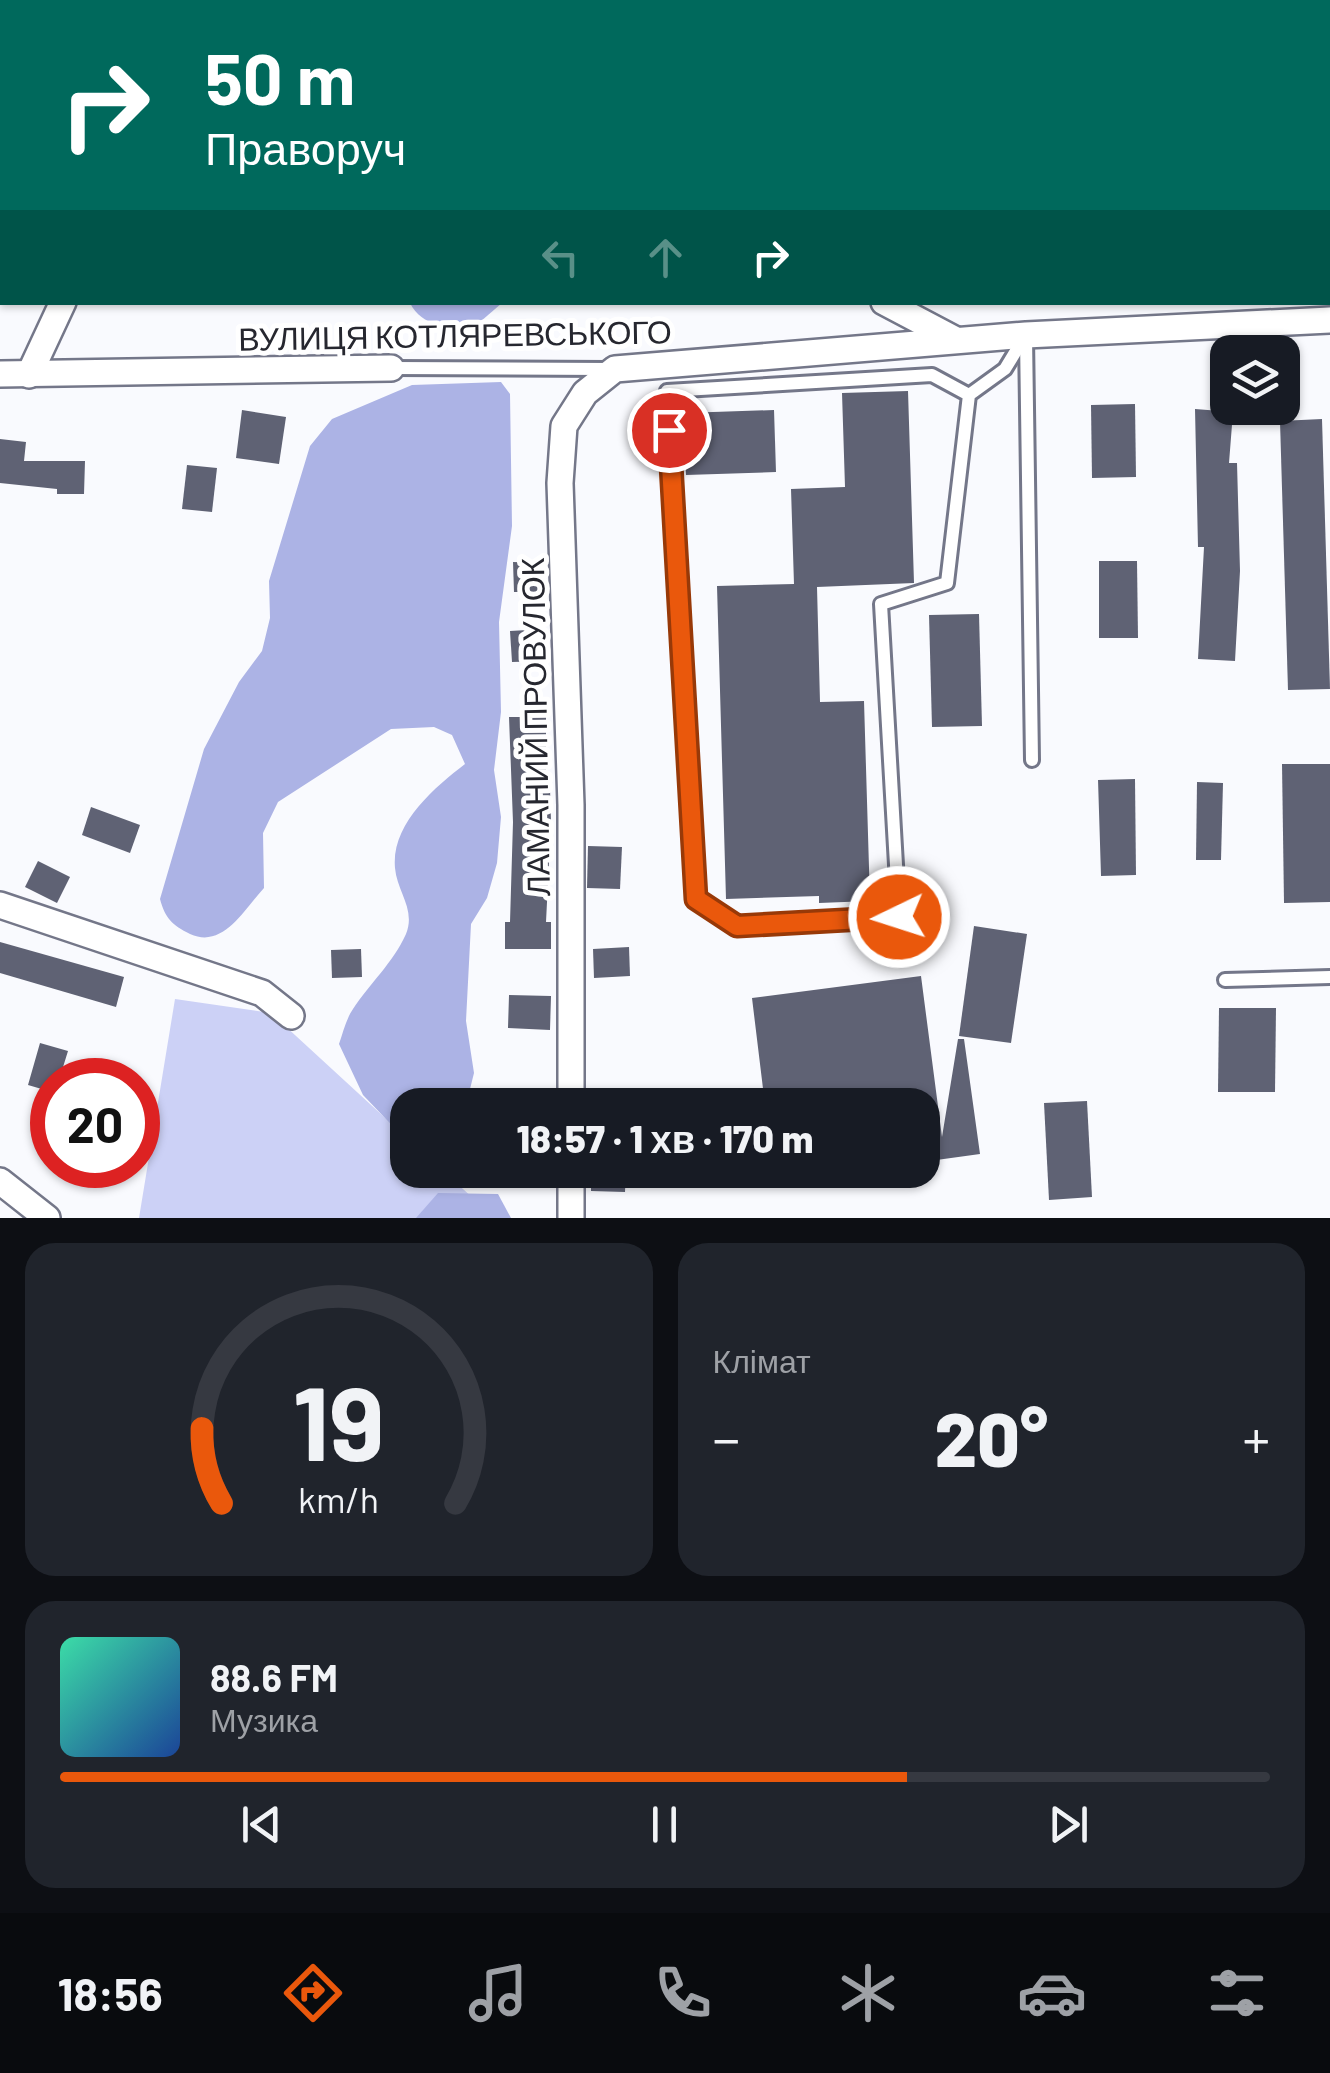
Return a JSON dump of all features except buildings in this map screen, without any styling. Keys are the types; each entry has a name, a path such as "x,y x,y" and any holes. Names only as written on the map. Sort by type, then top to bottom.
{"street":[{"path":"30,375 62,305"},
{"path":"890,305 956,340"},
{"name":"ВУЛИЦЯ КОТЛЯРЕВСЬКОГО","path":"615,369 1026,335 1203,313 1330,320"},
{"name":"ВУЛИЦЯ КОТЛЯРЕВСЬКОГО","path":"0,374 391,368"},
{"name":"ЛАМАНИЙ ПРОВУЛОК","path":"571,1088 571,804 560,483 564,426 586,393 615,369"},
{"path":"0,905 262,993 291,1016"},
{"path":"0,1181 47,1218"},
{"path":"571,1188 571,1218"}],"lane":[{"path":"969,394 932,375 667,391 696,899 737,926 899,917 881,604 948,582 969,394 1005,369 1026,335"},
{"path":"1026,335 1032,760"},
{"name":"ВУЛИЦЯ КОТЛЯРЕВСЬКОГО","path":"391,368 615,369"},
{"path":"1225,980 1330,977"}],"shaded area":[{"path":"411,305 500,305 473,328 446,326 415,311"},
{"path":"501,382 510,394 512,526 499,622 501,712 494,770 501,817 497,863 487,898 471,924 466,1021 474,1073 470,1088 390,1088 390,1123 363,1095 339,1044 351,1013 406,934 409,917 396,877 396,852 417,808 465,764 452,735 434,727 391,729 278,802 263,833 264,888 222,932 202,937 184,931 167,916 160,899 204,749 239,682 262,651 270,618 269,581 310,446 332,419 412,385"},
{"path":"175,999 271,1013 390,1122 390,1188 462,1188 495,1218 139,1218 144,1188 160,1188 160,1090"},
{"path":"438,1193 498,1194 511,1218 416,1218"}],"route":[{"path":"669,430 696,899 737,926 899,917"}]}
